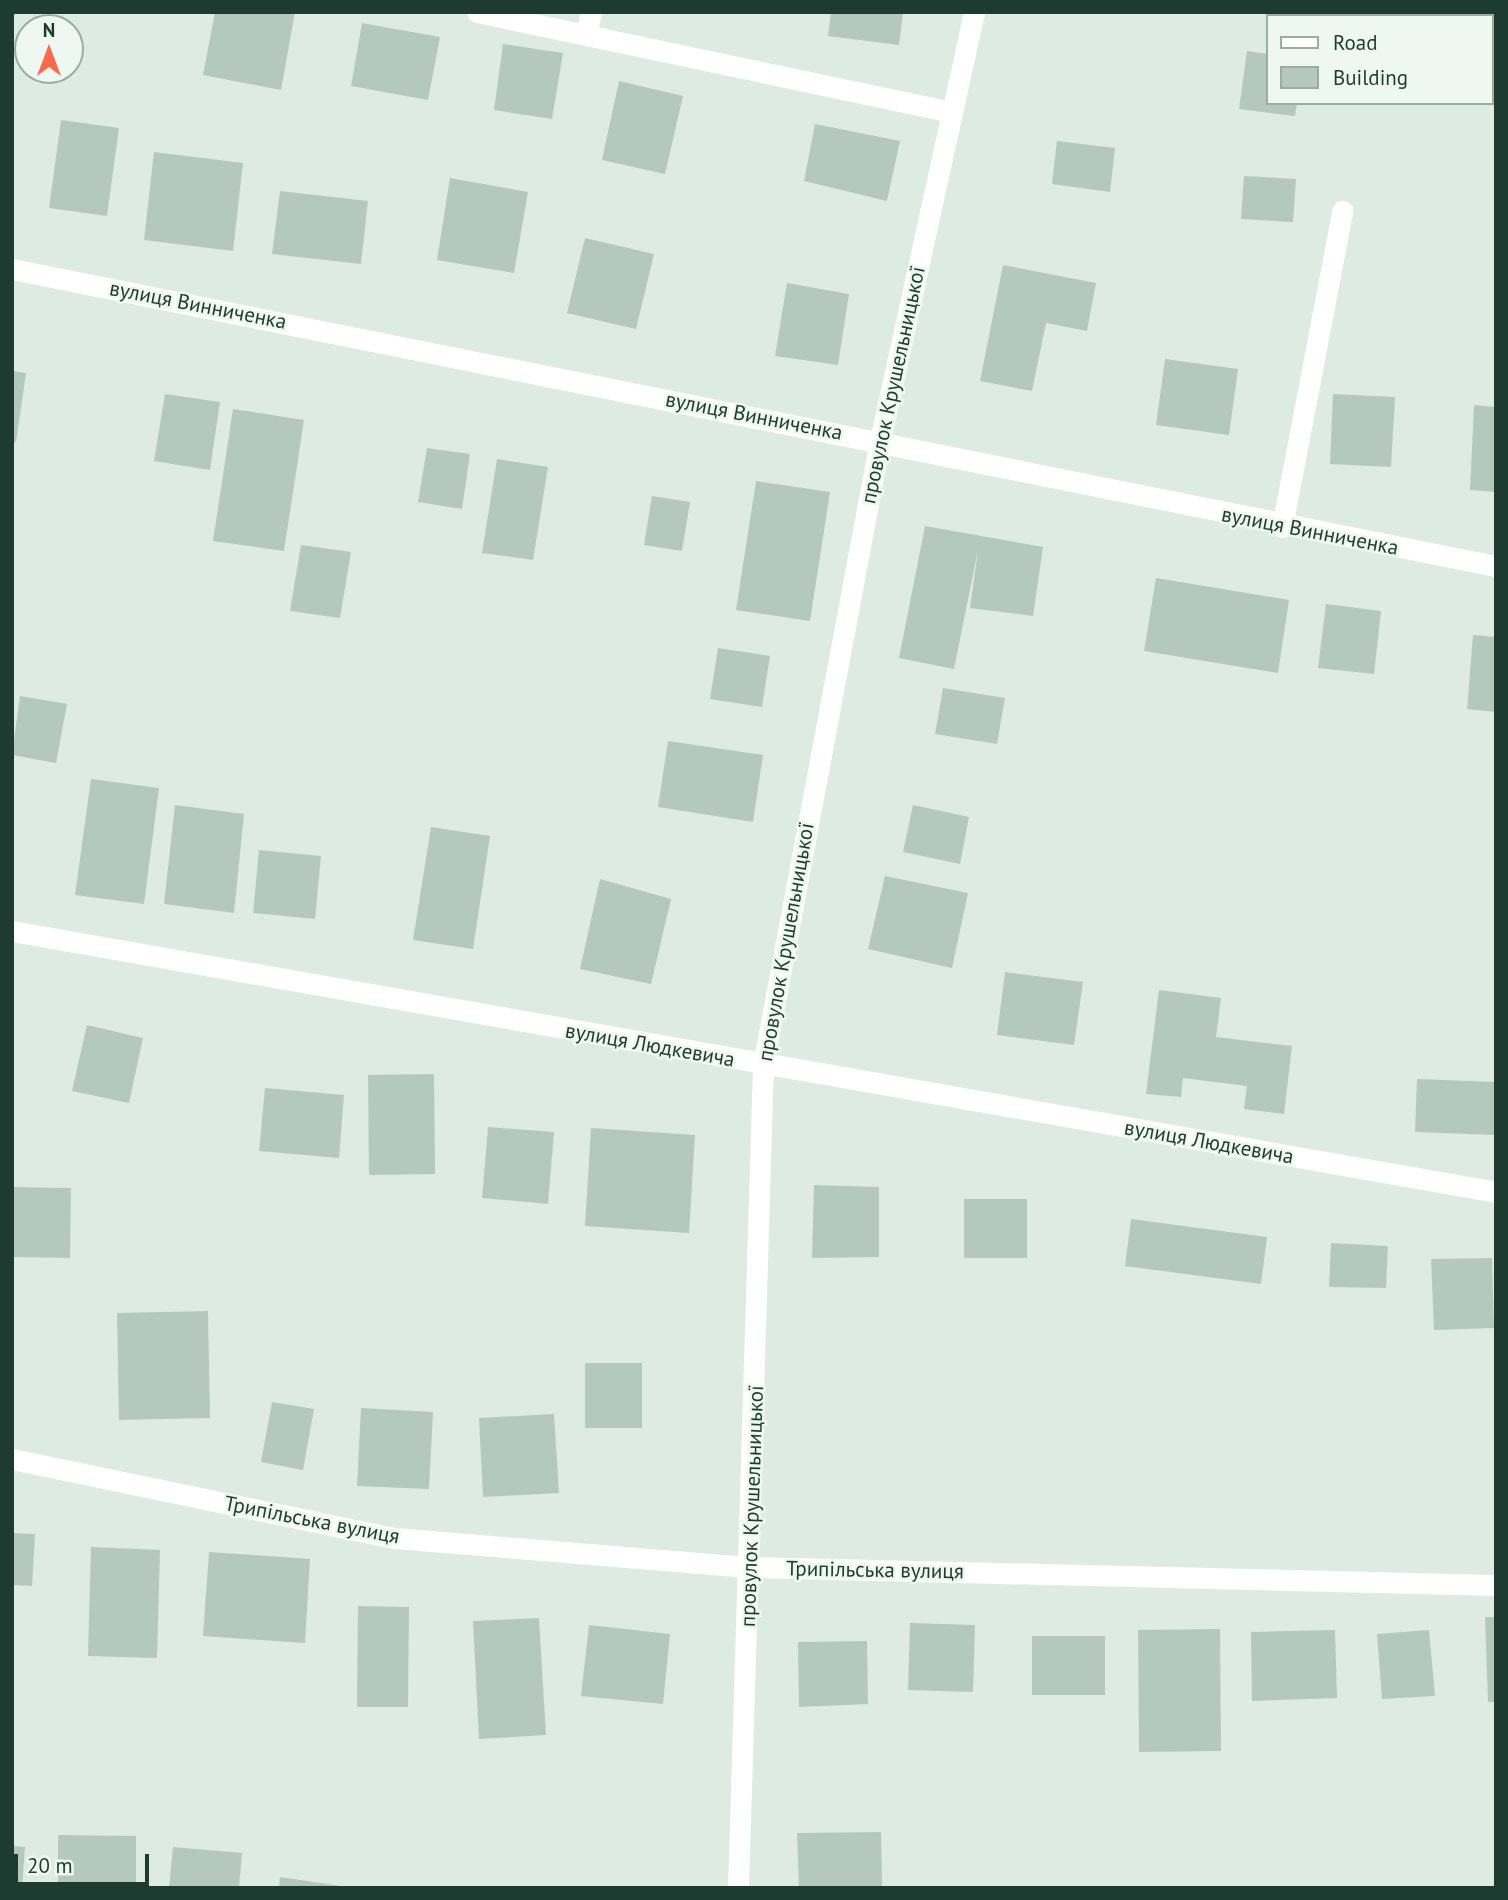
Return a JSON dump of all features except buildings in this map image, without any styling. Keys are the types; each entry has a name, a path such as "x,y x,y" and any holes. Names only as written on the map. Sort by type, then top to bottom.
{"street":[{"path":"477,12 951,112"},
{"path":"586,34 592,12"},
{"name":"провулок Крушельницької","path":"738,1888 751,1567 763,1065 880,440 974,12"},
{"path":"1282,527 1342,211"},
{"name":"вулиця Винниченка","path":"12,269 880,440 1282,527 1496,566"},
{"name":"вулиця Людкевича","path":"12,931 1496,1192"},
{"name":"Трипільська вулиця","path":"12,1459 395,1538 751,1567 1496,1585"}]}
